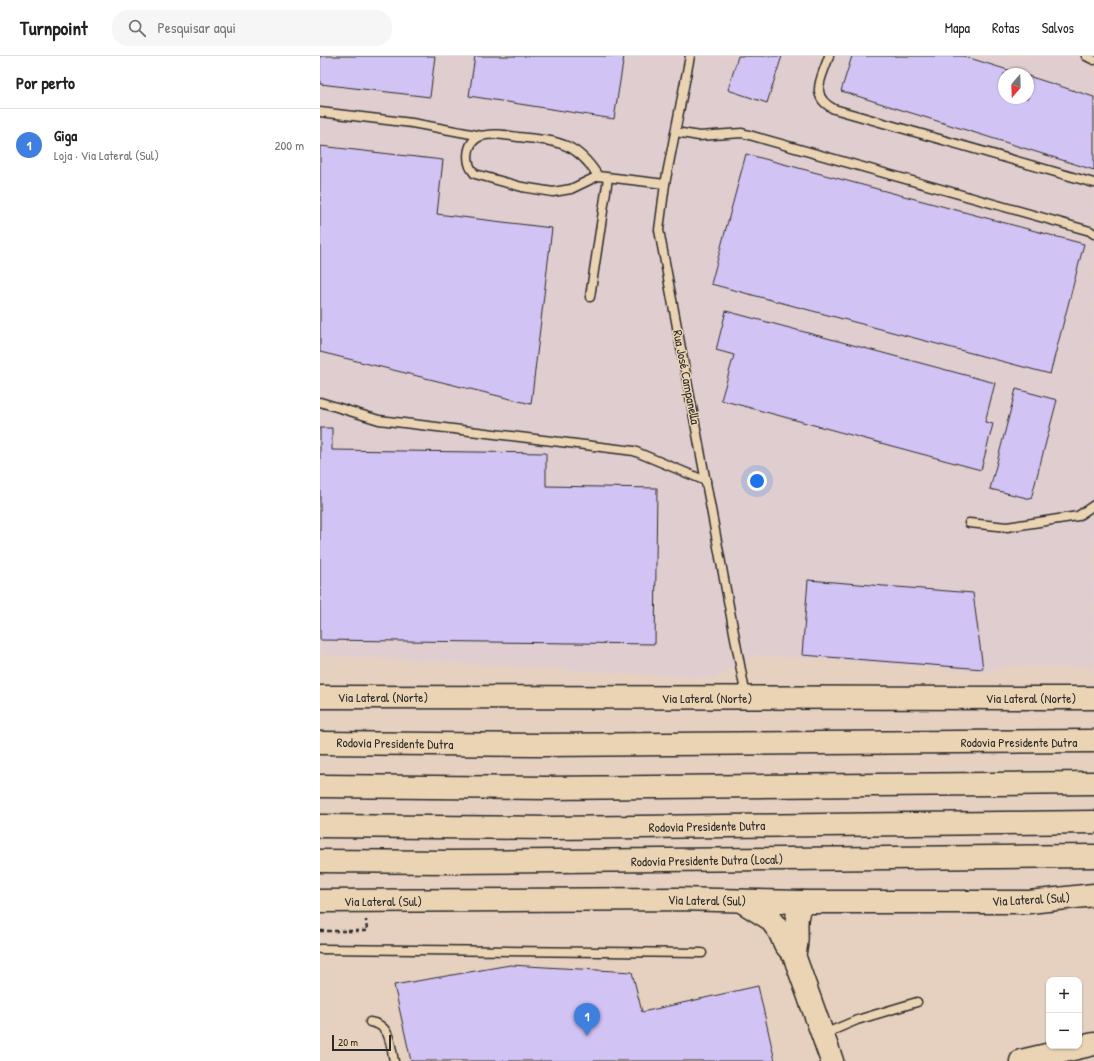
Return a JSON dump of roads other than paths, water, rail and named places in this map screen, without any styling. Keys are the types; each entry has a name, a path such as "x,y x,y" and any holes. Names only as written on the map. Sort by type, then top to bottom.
{"main road":[{"name":"Via Lateral (Norte)","path":"320,697 1094,698"},
{"name":"Rodovia Presidente Dutra","path":"320,743 556,745 1094,742"},
{"path":"320,786 546,788 1094,783"},
{"name":"Rodovia Presidente Dutra","path":"320,826 551,828 1094,822"},
{"name":"Rodovia Presidente Dutra (Local)","path":"320,861 457,862 1094,856"},
{"name":"Via Lateral (Sul)","path":"320,901 741,900 802,902 1029,902 1094,895"},
{"path":"741,900 770,919 779,931 785,944 794,955 832,1061"},
{"path":"794,955 798,944 796,924 797,913 802,902"},
{"path":"1021,1061 1094,1044"}],"lane":[{"name":"Rua José Campanella","path":"690,56 665,184 659,230 746,698"},
{"path":"829,56 818,88 820,97 824,104 834,109 1094,184"},
{"path":"1086,56 1094,60"},
{"path":"320,112 412,124 482,136"},
{"path":"676,132 699,136 742,132 1090,231 1094,234"},
{"path":"598,176 588,160 576,151 550,140 496,134 482,136 477,138 471,145 466,158 469,169 482,177 522,187 553,192 571,189 598,176 665,184"},
{"path":"590,298 608,178"},
{"path":"320,402 379,420 634,452 706,480"},
{"path":"969,523 1006,527 1078,516 1094,505"},
{"path":"320,949 702,953"},
{"path":"823,1034 857,1020 917,1002"},
{"path":"370,1022 378,1024 388,1032 394,1061"}],"place":[{"name":"Giga","path":"587,1036"}]}
